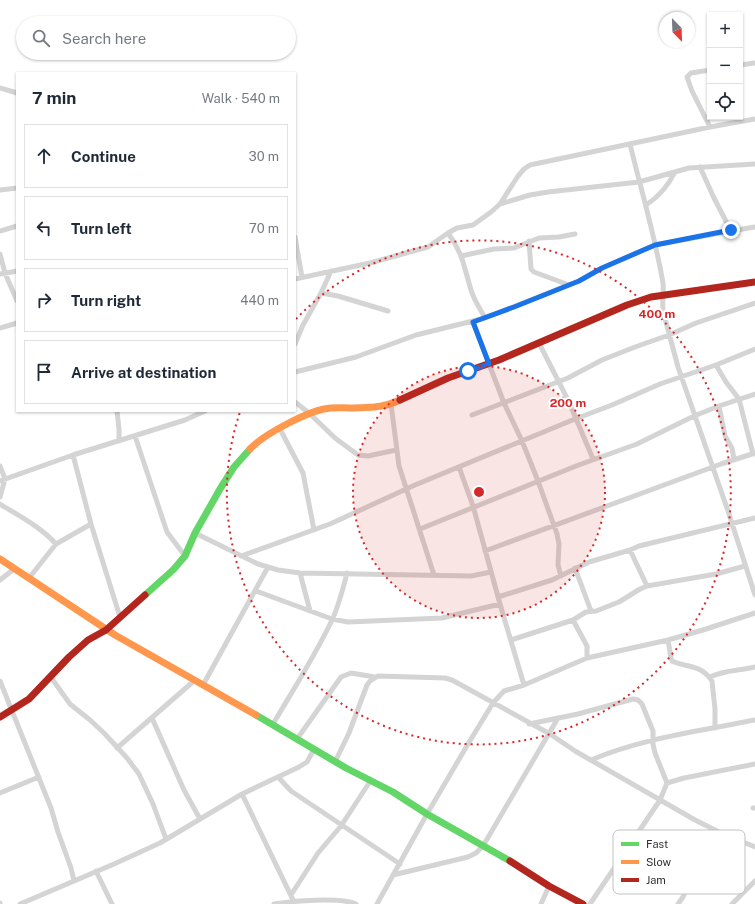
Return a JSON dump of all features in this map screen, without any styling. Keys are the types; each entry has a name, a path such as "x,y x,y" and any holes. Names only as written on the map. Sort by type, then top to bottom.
{"street":[{"path":"743,65 755,63"},
{"path":"707,70 691,73 687,77 692,91 710,127"},
{"path":"0,88 16,93"},
{"path":"296,279 428,247 457,228 473,225 500,204 518,176 524,169 530,166 710,127 755,120"},
{"path":"630,144 646,206 663,284 663,311 669,335 694,416 728,512 745,566 754,586 755,595"},
{"path":"500,204 530,195 548,192 639,182 689,168 755,164"},
{"path":"700,167 731,230"},
{"path":"646,206 664,191 675,172"},
{"path":"0,190 16,188"},
{"path":"0,231 16,226"},
{"path":"296,372 356,357 416,335 485,318 569,285 602,268 655,245 731,230 755,228"},
{"path":"448,233 461,256 471,292 485,318"},
{"path":"461,256 494,249 514,248 539,238 559,237 575,234"},
{"path":"529,241 531,269 534,272 569,285"},
{"path":"296,248 302,277"},
{"path":"0,254 3,273 16,299"},
{"path":"3,273 16,271"},
{"path":"296,342 331,271"},
{"path":"0,717 29,699 69,657 88,640 106,630 174,570 184,556 195,533 234,467 256,443 280,428 309,413 330,408 372,408 392,404 448,378 489,364 627,305 650,297 755,282"},
{"path":"321,293 342,297 388,312"},
{"path":"472,415 558,382 602,360 669,335 696,323 755,303"},
{"path":"473,322 504,403 522,441 538,481 554,526 559,544 557,558 561,576"},
{"path":"0,328 16,323"},
{"path":"539,343 569,402 593,459"},
{"path":"241,556 330,524 406,489 522,441 681,377 755,350"},
{"path":"485,551 712,467 754,454 739,399 726,382 716,365"},
{"path":"420,529 593,459 637,444 718,406 755,394"},
{"path":"296,403 335,438 358,455 368,456 396,450"},
{"path":"392,404 399,466 434,575"},
{"path":"718,406 725,436 732,448 734,460"},
{"path":"117,412 119,441"},
{"path":"2,480 73,455 184,420 203,412"},
{"path":"280,428 303,473 314,530"},
{"path":"135,436 167,532 184,556"},
{"path":"73,455 91,524 120,617"},
{"path":"0,466 2,480 0,498"},
{"path":"459,467 473,507 524,685"},
{"path":"0,504 33,524 50,537 56,544"},
{"path":"498,597 561,576 589,562 654,541 755,518"},
{"path":"29,578 56,544 91,524"},
{"path":"195,533 258,564 300,573 471,576 491,572"},
{"path":"630,550 647,586"},
{"path":"0,559 106,630 273,724 335,762 393,792 426,814 507,859 549,886 583,904"},
{"path":"511,640 573,620 591,611 596,611 619,602 647,586 716,574 745,566"},
{"path":"203,685 268,567"},
{"path":"575,568 591,611"},
{"path":"0,580 14,569"},
{"path":"300,573 310,611"},
{"path":"273,724 300,680 332,619 340,601 348,573"},
{"path":"256,591 332,619 348,622 442,618 500,604"},
{"path":"377,904 426,814 493,703 504,691 524,685 587,658 668,640 755,613"},
{"path":"573,620 587,646 587,658"},
{"path":"668,640 670,658 672,661 696,668 710,677 714,685 715,728"},
{"path":"710,677 726,671 755,667"},
{"path":"297,739 342,677 350,673 375,677 445,678 452,680 529,724 550,734 591,760 715,830"},
{"path":"50,676 70,704 94,722 118,748 138,774 153,804 166,839"},
{"path":"335,762 349,733 367,685 375,677"},
{"path":"118,748 194,680"},
{"path":"0,681 39,777 72,868 74,881"},
{"path":"529,724 633,699 638,700 642,704 653,731 653,747 667,783 660,800 640,830"},
{"path":"152,718 184,790 200,819"},
{"path":"393,875 476,853 483,846 558,718"},
{"path":"591,760 617,750 653,740 755,720"},
{"path":"20,904 132,856 166,839 242,794 299,767 307,762 314,750"},
{"path":"667,783 684,778 755,764"},
{"path":"0,792 39,777"},
{"path":"278,777 291,791 400,864"},
{"path":"291,895 314,858 342,826 371,780"},
{"path":"242,794 295,902"},
{"path":"745,843 755,847"},
{"path":"590,904 613,870"},
{"path":"96,871 112,904"},
{"path":"745,891 755,881"},
{"path":"541,904 549,886"},
{"path":"678,904 684,894"},
{"path":"732,904 742,894"},
{"path":"274,904 346,901 356,904"}],"traffic: fast":[{"path":"145,595 173,570 185,556 195,533 220,489 234,467 250,449"},
{"path":"256,715 346,768 393,792 427,814 510,861"}],"traffic: slow":[{"path":"250,449 266,436 288,423 322,409 375,407 400,400"},
{"path":"0,559 115,635 256,715"}],"traffic: jam":[{"path":"400,400 448,378 499,360 627,305 651,297 755,282"},
{"path":"0,717 29,699 69,657 88,640 106,630 145,595"},
{"path":"510,861 549,886 583,904"}],"route":[{"path":"468,371 489,364 473,322 579,281 595,271 655,245 731,230"}]}
